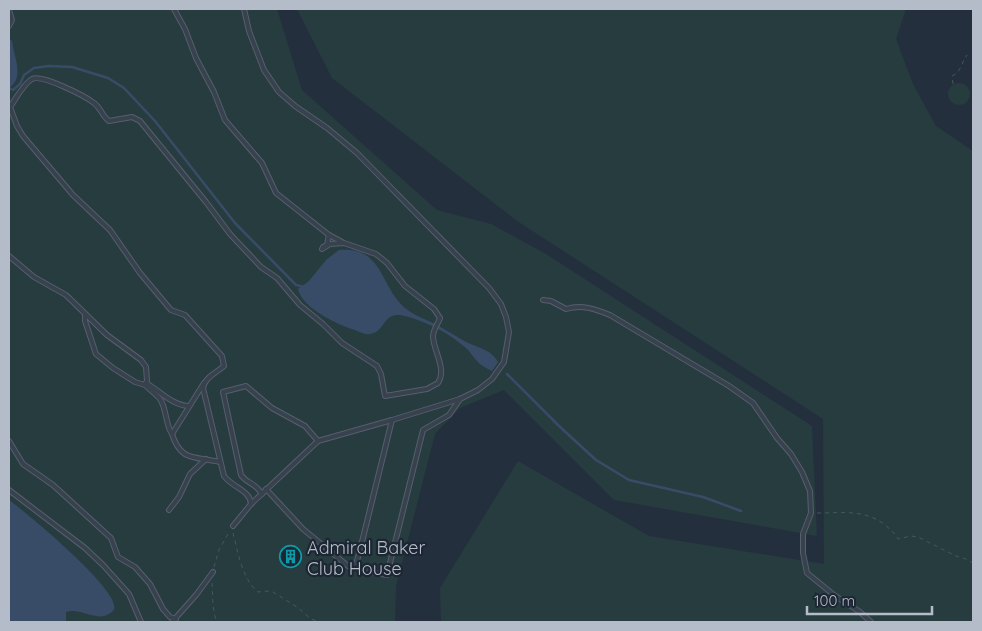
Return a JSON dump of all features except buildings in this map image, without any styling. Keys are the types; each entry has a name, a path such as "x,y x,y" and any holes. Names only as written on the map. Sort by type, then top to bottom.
{"lane":[{"path":"172,434 204,383 213,373 224,366 222,356 185,315 171,310 140,273 110,230 64,186 17,126 10,107 27,84 34,78 59,84 95,103 108,121 132,117 140,121 230,234 261,266 276,278 300,305 324,324 342,343 377,366 381,374 385,396 427,389 438,383 442,374 435,348 434,330 440,318 438,314 405,286 383,259 368,250 344,244 329,235 276,193 262,163 225,120 214,92 200,69 185,29 174,9"},
{"path":"233,526 250,504 318,441 460,399 478,390 492,379 504,362 509,332 501,304 489,288 372,167 327,128 295,106 279,92 264,70 249,30 244,9"},
{"path":"9,10 12,20 9,26"},
{"path":"329,235 327,246 344,244"},
{"path":"9,256 34,277 66,295 107,335 144,363 147,372 146,384 159,398 178,450 183,455 220,462"},
{"path":"543,300 551,301 566,309 589,307 610,315 753,402 802,472 810,491 811,513 803,534 803,553 807,572 834,595 860,612 871,622"},
{"path":"85,315 96,354 135,382 146,384 180,406 188,406"},
{"path":"204,383 224,476 229,483 246,492 250,497 250,504"},
{"path":"262,494 258,487 244,479 241,475 223,392 246,386 272,408 305,426 318,441"},
{"path":"356,564 362,569 387,575 423,430 449,415 460,399"},
{"path":"266,489 303,529 348,566 352,567 356,564 392,420"},
{"path":"9,441 23,464 53,485 111,538 118,556 145,578 163,609 174,620 213,572"},
{"path":"169,510 190,474 206,459"},
{"path":"9,490 85,548 104,565 130,594 142,622"}],"path":[{"path":"953,84 952,76 962,69 963,60 967,55"},
{"path":"811,513 868,514 895,533 898,539 911,536 918,537 956,556 969,560 973,564"},
{"path":"216,622 213,605 213,572 219,550 233,526"},
{"path":"233,526 233,534 241,562 247,579 255,590 258,592 273,592 297,607 311,619 320,622"}],"green space":[{"path":"9,9 277,9 302,90 437,210 491,224 546,254 812,426 817,536 614,500 504,390 460,408 435,434 396,586 395,622 9,622"},
{"path":"297,9 906,9 896,39 913,84 936,126 973,151 973,622 441,622 440,588 518,461 649,536 824,564 823,419 517,221 332,78"},
{"path":"955,83 963,83 970,90 970,98 963,105 955,105 948,98 948,90"}],"water":[{"path":"9,39 12,41 18,73 14,84 9,88"},
{"path":"339,250 354,250 374,262 392,293 409,311 492,354 498,362 492,371 479,363 467,349 453,338 417,319 394,315 376,332 366,334 339,324 313,309 306,303 298,289 309,281 326,260"},
{"path":"9,500 33,519 90,572 105,589 113,602 113,611 102,616 72,611 66,612 66,622 9,622"}],"waterway":[{"path":"9,88 13,90 20,84 24,75 34,68 49,66 72,67 108,78 124,88 155,121 235,223 296,285 304,287"},
{"path":"507,374 596,460 629,480 703,497 741,511"}],"place":[{"name":"Admiral Baker Club House","path":"291,557"}]}
